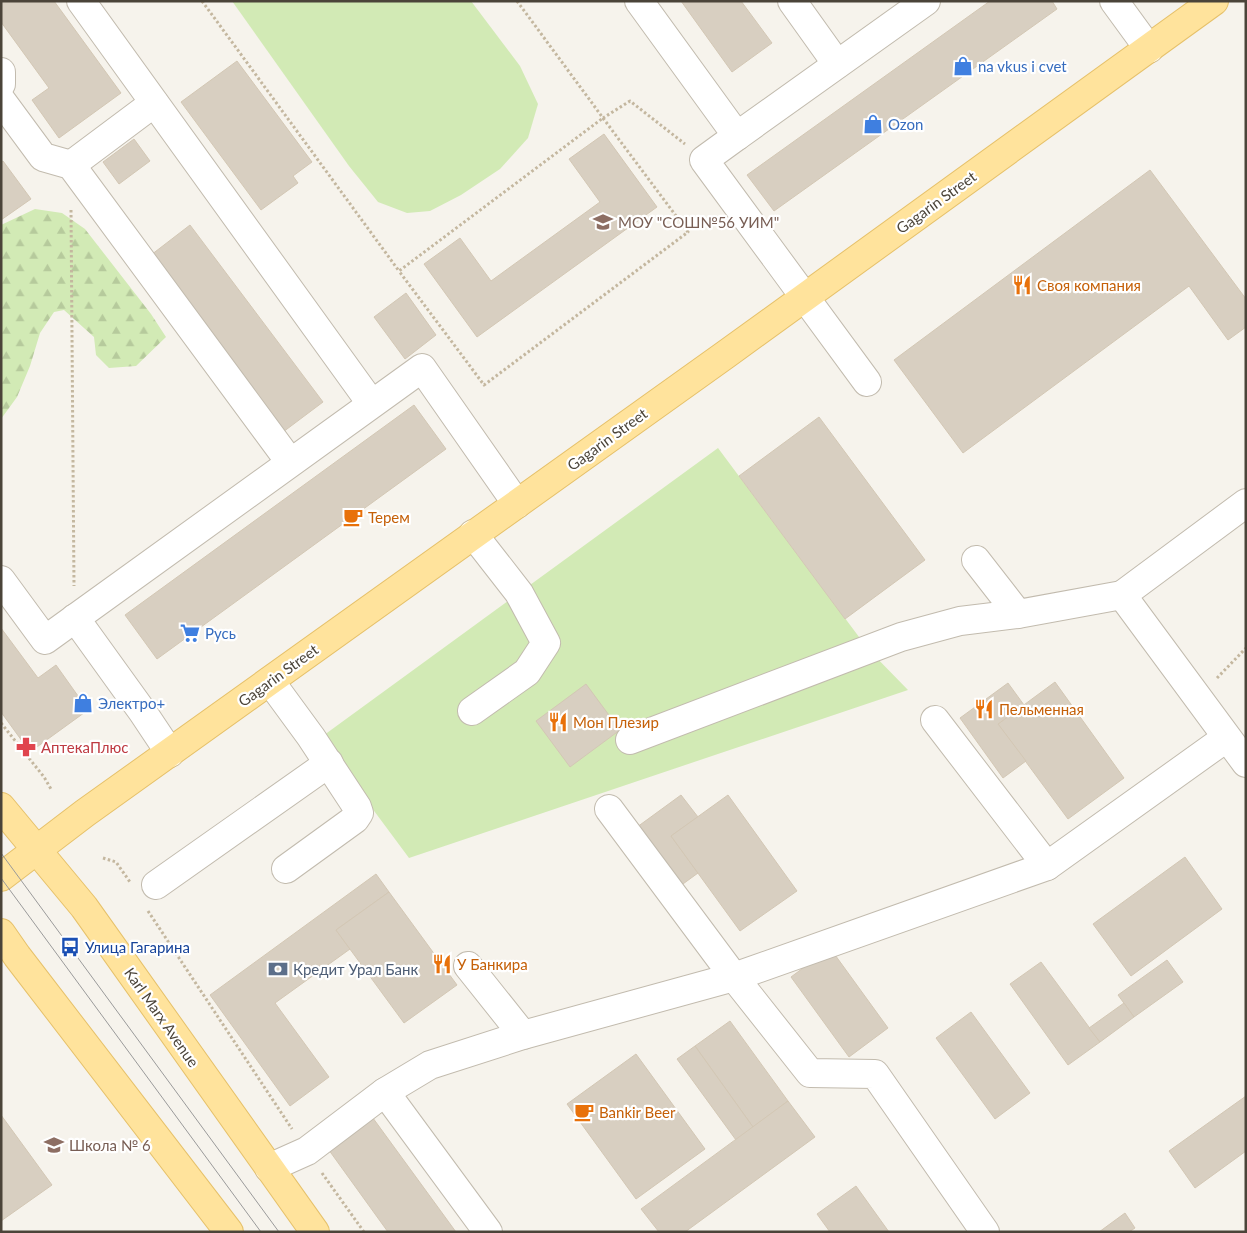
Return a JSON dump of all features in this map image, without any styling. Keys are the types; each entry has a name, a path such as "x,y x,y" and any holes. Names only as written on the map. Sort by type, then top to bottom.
{"main road":[{"name":"Gagarin Street","path":"1,877 79,817 1214,1"},
{"name":"Karl Marx Avenue","path":"1,808 84,907 315,1232"},
{"path":"1,934 229,1232"}],"lane":[{"path":"81,1 371,403"},
{"path":"639,1 737,136"},
{"path":"792,1 838,64"},
{"path":"867,382 704,160 926,1"},
{"path":"1114,1 1148,49"},
{"path":"1,72 1,84"},
{"path":"1,100 43,157 71,165 290,462"},
{"path":"71,165 154,103"},
{"path":"1,580 45,640 422,368 516,504"},
{"path":"630,740 901,637 960,621 1018,614 1122,595 1246,503"},
{"path":"472,711 527,672 546,643 518,593 473,534"},
{"path":"976,560 1018,614"},
{"path":"1122,595 1246,763"},
{"path":"74,618 142,711 170,753"},
{"path":"270,681 328,763 359,813 355,819 286,870"},
{"path":"934,720 1047,866"},
{"path":"269,1168 306,1151 385,1092 430,1065 523,1035 734,978 1047,866 1226,738"},
{"path":"144,891 328,763"},
{"path":"609,809 734,978 810,1073 875,1074 985,1232"},
{"path":"468,966 523,1035"},
{"path":"385,1092 488,1232"}],"path":[{"path":"202,1 484,385 688,232 517,1"},
{"path":"399,271 603,118 630,101 704,160"},
{"path":"71,204 74,618"},
{"path":"1213,682 1246,648"},
{"path":"1,723 44,777 51,789"},
{"path":"103,858 116,862 144,891 306,1151 364,1232"}],"green space":[{"path":"232,1 471,1 520,66 538,104 528,138 500,169 461,195 430,211 407,213 378,202 349,166"},
{"path":"35,209 62,213 85,229 151,314 166,337 136,366 109,368 96,355 94,337 64,310 54,312 40,333 30,366 17,397 1,419 1,225"},
{"path":"718,448 868,649 908,690 409,858 320,738"}],"building":[{"path":"1,1 54,1 121,93 59,138 32,100 49,88 1,22"},
{"path":"681,1 741,1 772,43 732,72"},
{"path":"990,1 1052,1 1057,9 774,211 747,175"},
{"path":"237,61 312,162 293,176 298,183 261,210 181,102"},
{"name":"МОУ \"СОШ№56 УИМ\"","path":"604,134 657,207 477,337 424,264 460,238 491,281 600,202 569,159"},
{"path":"134,139 150,161 119,184 103,162"},
{"path":"3,161 31,199 1,220 1,162"},
{"path":"1150,170 1246,299 1246,327 1228,340 1189,286 963,453 894,360"},
{"path":"190,225 323,402 283,432 151,255"},
{"path":"406,293 436,335 405,359 374,317"},
{"path":"414,405 446,449 157,659 125,615"},
{"path":"819,417 925,560 845,619 739,476"},
{"path":"1,628 38,678 56,665 88,710 30,752 1,712"},
{"path":"1055,682 1124,778 1068,819 998,724"},
{"path":"1008,683 1024,705 998,724 1026,761 1003,778 960,718"},
{"path":"586,684 620,730 570,767 536,721"},
{"path":"681,795 698,817 671,836 698,873 676,889 633,830"},
{"path":"728,795 797,891 740,931 671,836"},
{"path":"1185,857 1222,909 1131,976 1093,924"},
{"path":"376,874 389,892 336,930 350,949 275,1003 329,1077 290,1106 210,995"},
{"path":"389,892 457,985 404,1023 336,930"},
{"path":"830,948 888,1028 849,1057 791,977"},
{"path":"1167,960 1183,982 1134,1017 1118,995"},
{"path":"1041,962 1100,1042 1068,1065 1010,984"},
{"path":"1124,1003 1134,1017 1100,1042 1089,1028"},
{"path":"971,1012 1030,1093 995,1119 936,1038"},
{"path":"730,1021 788,1101 753,1127 695,1046"},
{"path":"695,1046 753,1127 736,1140 677,1059"},
{"path":"636,1054 705,1149 636,1199 567,1104"},
{"path":"1246,1096 1246,1151 1195,1188 1169,1151"},
{"path":"788,1101 815,1137 685,1232 659,1232 641,1209"},
{"path":"370,1114 456,1232 388,1232 326,1146"},
{"path":"1,1115 52,1185 1,1221"},
{"path":"856,1186 889,1232 830,1232 817,1214"},
{"path":"1125,1213 1135,1228 1129,1232 1099,1232"}],"tram line":[{"path":"1,853 279,1232"},
{"path":"1,878 261,1232"}],"place":[{"name":"na vkus i cvet","path":"963,66"},
{"name":"Ozon","path":"873,124"},
{"name":"МОУ \"СОШ№56 УИМ\"","path":"603,222"},
{"name":"Своя компания","path":"1022,285"},
{"name":"Терем","path":"353,517"},
{"name":"Русь","path":"190,633"},
{"name":"Электро+","path":"83,703"},
{"name":"Пельменная","path":"984,709"},
{"name":"Мон Плезир","path":"558,722"},
{"name":"АптекаПлюс","path":"26,747"},
{"name":"Улица Гагарина","path":"70,947"},
{"name":"У Банкира","path":"442,964"},
{"name":"Кредит Урал Банк","path":"278,969"},
{"name":"Bankir Beer","path":"584,1112"},
{"name":"Школа № 6","path":"54,1145"}]}
